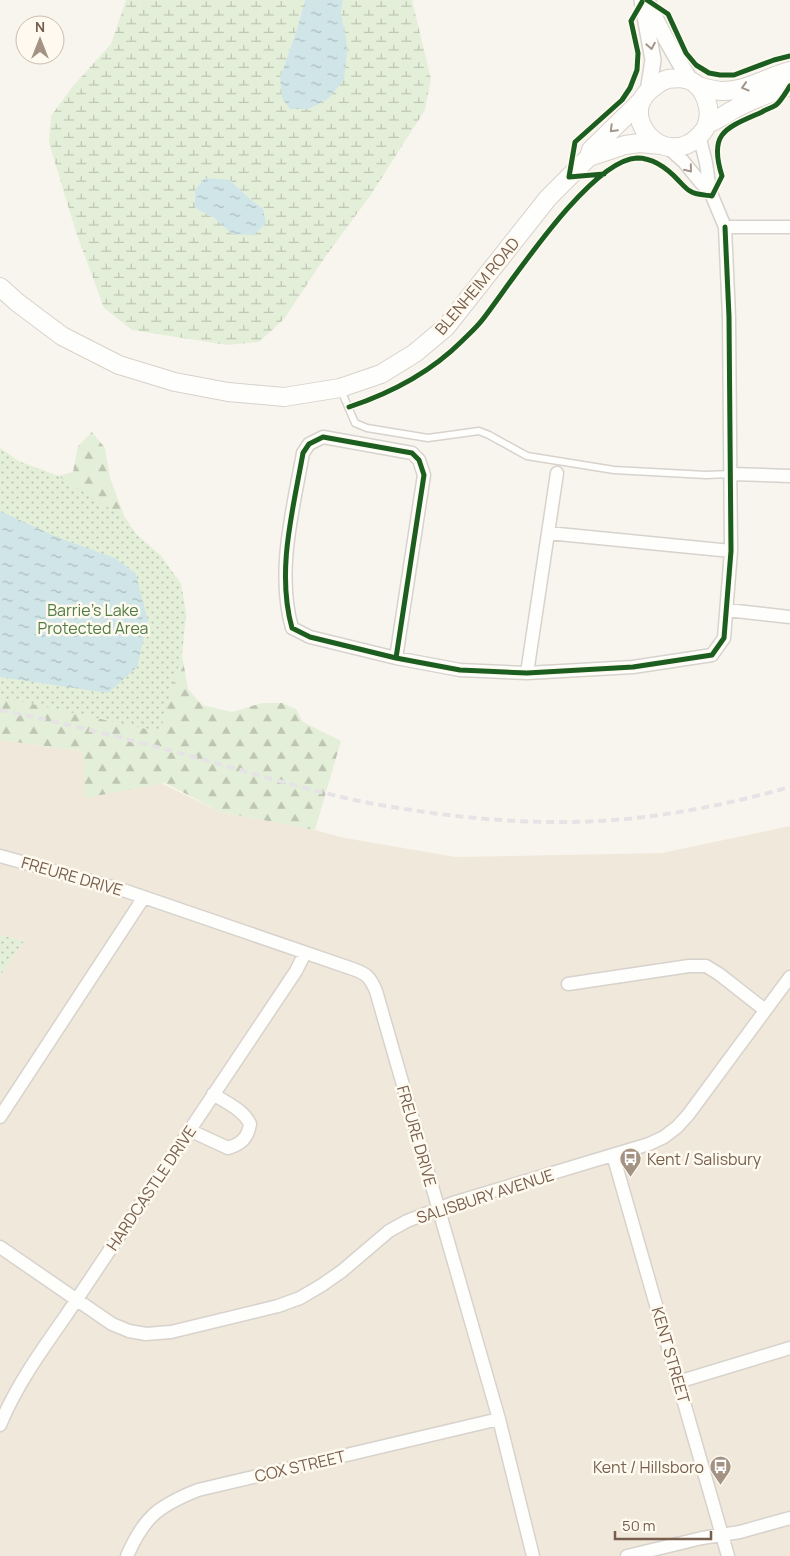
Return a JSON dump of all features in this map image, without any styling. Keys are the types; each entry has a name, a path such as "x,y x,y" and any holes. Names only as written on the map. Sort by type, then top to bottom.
{"main road":[{"path":"790,71 741,89 720,91 680,78 668,79 658,83 644,97 639,112 644,128 650,137 664,146 678,148 687,145 703,130 732,111 751,101 790,86"},
{"path":"694,83 701,90 707,103 703,130"},
{"name":"BLENHEIM ROAD","path":"0,287 62,336 118,365 175,382 228,392 284,397 340,388 381,374 415,353 446,327 548,198 644,97"},
{"name":"BLENHEIM ROAD","path":"589,157 625,145 640,143 664,146"}],"street":[{"path":"642,0 653,60 644,97"},
{"path":"647,0 678,62 694,83"},
{"path":"396,658 424,475 419,460 412,453 323,437 309,444 302,453 286,553 286,584 292,628 310,637 396,658 460,670 527,673 633,667 712,655 724,638 732,551 730,317 725,227 710,191 703,130"},
{"path":"664,146 683,161 710,191"},
{"path":"725,227 790,227"},
{"path":"527,673 557,473"},
{"path":"731,474 790,476"},
{"path":"548,533 732,551"},
{"path":"727,610 790,617"},
{"name":"FREURE DRIVE","path":"0,856 144,897 364,973 372,982 499,1419 533,1556"},
{"name":"FREURE DRIVE","path":"0,1117 144,897"},
{"name":"HARDCASTLE DRIVE","path":"0,1425 6,1410 34,1360 190,1130 296,970 305,953"},
{"path":"568,984 689,966 706,966 766,1010"},
{"name":"SALISBURY AVENUE","path":"0,1247 112,1324 129,1331 146,1334 171,1332 278,1306 300,1298 342,1272 389,1231 407,1221 438,1209 650,1144 664,1137 677,1127 790,977"},
{"path":"190,1130 228,1148 238,1145 247,1136 250,1124 248,1119 213,1094"},
{"name":"KENT STREET","path":"613,1155 728,1556"},
{"path":"678,1382 790,1348"},
{"name":"COX STREET","path":"127,1556 150,1516 165,1505 198,1490 499,1419"},
{"path":"627,1556 702,1538 740,1532 790,1518"}],"lane":[{"path":"340,388 355,423 367,428 428,438 479,431 490,435 527,456 614,470 706,475 731,474"}],"shaded area":[{"path":"0,740 83,751 117,762 221,812 315,830 345,838 456,857 662,853 790,826 790,1556 0,1556 0,976 24,941 0,935"}],"green space":[{"path":"126,0 305,0 280,78 290,109 309,109 328,99 346,37 341,14 343,0 412,0 431,79 425,110 370,196 325,257 284,319 259,342 227,345 132,330 104,308 76,232 49,143 51,116 73,86 111,44","holes":["230,180 251,200 232,234 214,218 195,208"]},
{"path":"92,432 105,448 110,478 125,518 137,535 161,556 181,584 186,613 182,655 188,689 202,705 232,712 262,703 282,703 296,709 303,722 341,741 315,830 221,812 165,783 85,798 83,751 0,740 0,448 18,461 58,476 73,472 78,446"},
{"name":"Barrie's Lake Protected Area","path":"0,448 18,461 58,476 125,518 137,535 161,556 181,584 186,613 182,654 160,732 23,702 0,699"},
{"path":"0,935 24,941 0,976"}],"water":[{"path":"305,0 343,0 341,14 347,50 344,80 328,99 309,109 290,109 282,98 280,78"},
{"path":"205,178 230,180 263,209 266,223 254,235 232,234 214,218 195,208 195,190"},
{"path":"0,511 59,538 115,558 136,574 148,621 137,667 108,693 0,677"}],"railway":[{"path":"0,710 179,753 348,799 444,815 546,822 626,819 709,807 790,787"}],"cycle path":[{"path":"647,0 668,14 686,53 696,65 709,73 734,75 790,56"},
{"path":"604,174 569,177 575,142 622,100 630,88 637,70 638,53 631,21 642,2"},
{"path":"349,407 409,381 450,352 481,322 532,253 575,200 597,179 618,164 637,158 655,162 665,168 692,192 712,196 722,176 717,150 723,134 739,123 776,105 790,86"},
{"path":"396,658 424,475 419,460 412,453 323,437 309,444 303,453 291,518 286,563 286,585 287,606 292,628 310,637 396,658 460,670 527,673 633,667 712,655 724,638 731,551 729,317 725,227"}],"place":[{"name":"Kent / Salisbury","path":"631,1178"},
{"name":"Kent / Hillsboro","path":"720,1486"}]}
